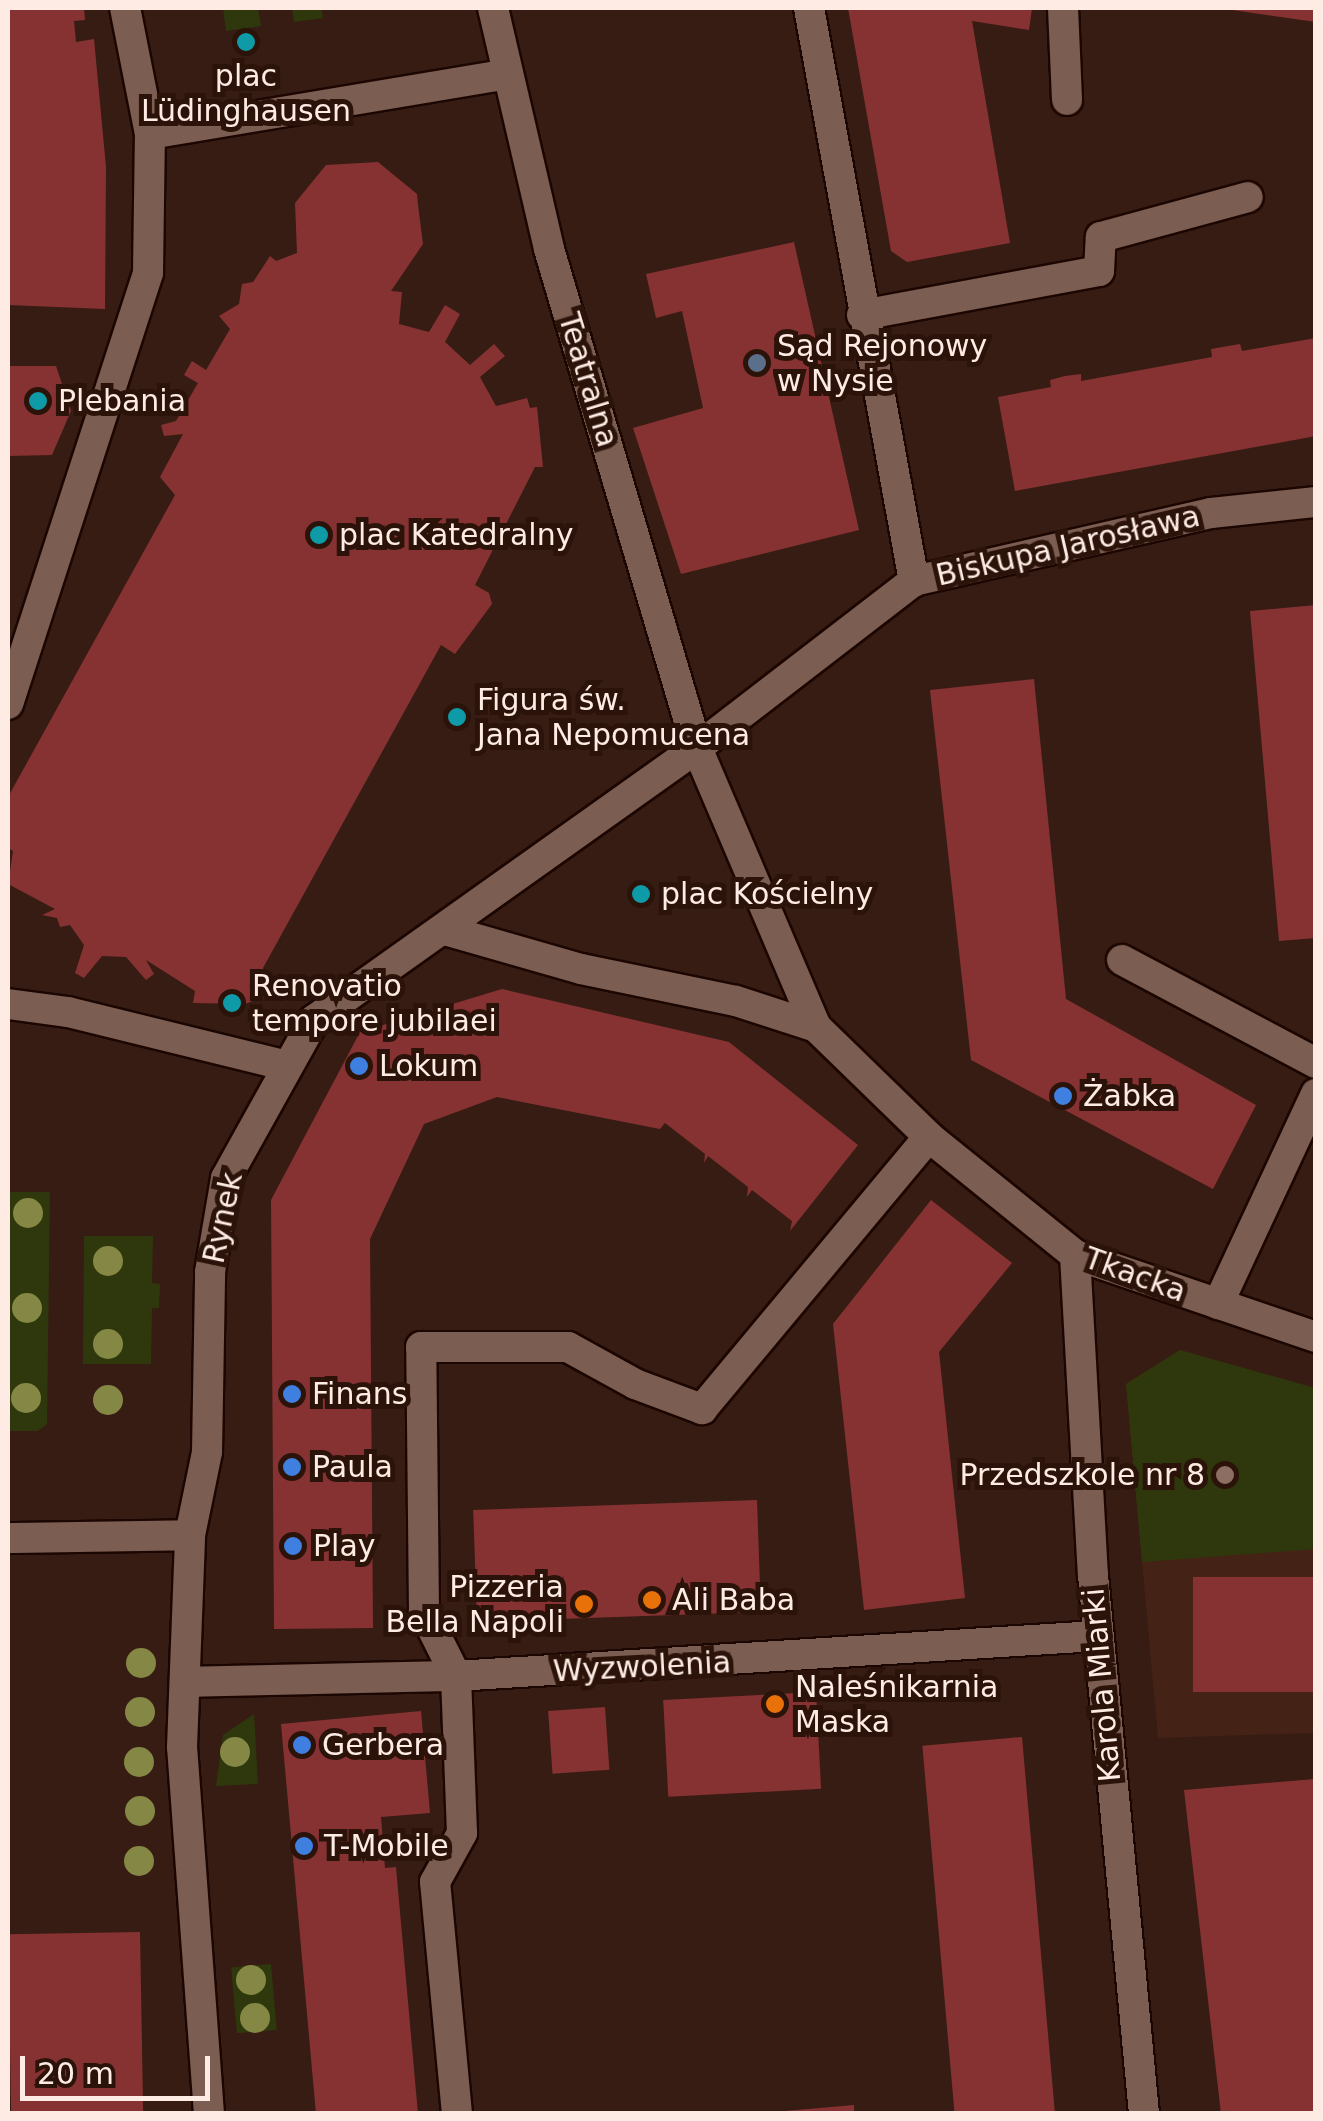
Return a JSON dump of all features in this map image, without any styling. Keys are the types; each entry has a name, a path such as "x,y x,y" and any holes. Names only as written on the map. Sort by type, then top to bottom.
{"street":[{"path":"8,704 148,273 150,134 125,8"},
{"name":"Teatralna","path":"493,8 504,75 549,250 698,748"},
{"path":"808,8 914,581"},
{"path":"1063,8 1067,100"},
{"path":"150,134 504,75"},
{"path":"862,315 1099,271 1102,236 1248,197"},
{"name":"Biskupa Jarosława","path":"698,748 914,581 1211,513 1316,502"},
{"path":"445,930 698,748 816,1027"},
{"path":"445,930 581,969 736,1000 816,1027"},
{"name":"Rynek","path":"209,2114 182,1747 190,1535 204,1489 210,1272 226,1178 284,1066 314,1020 445,930"},
{"path":"1122,960 1316,1063"},
{"path":"8,1004 68,1012 284,1066"},
{"name":"Tkacka","path":"816,1027 928,1137 1075,1255 1316,1338"},
{"path":"1218,1304 1316,1094"},
{"path":"458,2114 435,1882 462,1832 456,1676 424,1612 421,1347 568,1347 635,1384 702,1409 928,1137"},
{"name":"Karola Miarki","path":"1075,1255 1098,1636 1144,2114"},
{"path":"8,1538 190,1535"},
{"name":"Wyzwolenia","path":"185,1682 456,1676 1098,1636"}],"shaded area":[{"name":"Przedszkole nr 8","path":"1180,1350 1315,1388 1315,1733 1158,1738 1126,1384"}],"green space":[{"path":"223,8 258,8 261,26 226,31"},
{"path":"292,8 321,8 323,18 294,22"},
{"path":"8,1192 50,1192 47,1424 38,1431 8,1431"},
{"path":"84,1236 153,1236 152,1283 160,1284 159,1308 152,1308 151,1364 83,1364"},
{"path":"1180,1350 1315,1388 1315,1549 1142,1562 1126,1384"},
{"path":"254,1714 258,1784 216,1786 223,1735"},
{"path":"271,1964 277,2030 237,2033 231,1967"}],"building":[{"path":"8,8 84,8 85,20 74,21 76,42 94,39 106,167 105,309 8,305"},
{"path":"848,8 1032,8 1029,30 972,21 1010,243 907,262 891,251"},
{"path":"1316,8 1316,22 1232,10"},
{"name":"plac Katedralny","path":"378,162 417,194 423,244 391,291 402,292 399,324 429,332 445,305 460,314 445,342 470,365 494,344 505,356 480,377 496,406 527,398 530,408 537,407 543,467 535,467 475,585 489,593 492,604 455,654 441,645 263,968 273,993 245,1004 193,1003 195,991 146,960 154,974 146,980 126,957 102,956 84,978 75,973 84,945 70,925 60,927 57,918 42,915 55,909 8,884 13,851 8,848 8,797 175,495 160,477 183,434 164,436 161,425 176,421 198,383 184,375 192,361 206,370 230,329 219,316 239,304 242,284 253,282 270,256 276,261 297,253 295,203 326,165"},
{"name":"Sąd Rejonowy w Nysie","path":"794,242 859,530 681,574 633,428 703,408 682,311 656,318 646,274"},
{"path":"1316,338 1316,436 1015,491 998,397 1051,387 1050,380 1065,376 1081,374 1081,381 1212,357 1211,349 1240,344 1242,351"},
{"name":"Plebania","path":"8,366 56,366 71,411 52,455 8,456"},
{"path":"1316,605 1316,938 1279,941 1250,611"},
{"path":"1034,679 1066,999 1256,1105 1213,1189 971,1060 930,690"},
{"path":"502,989 729,1042 858,1145 790,1231 792,1221 752,1190 747,1197 748,1187 708,1156 704,1163 705,1154 665,1123 660,1129 497,1097 424,1124 370,1239 373,1628 274,1629 271,1200 360,1032"},
{"path":"931,1200 1012,1263 939,1352 965,1598 864,1610 833,1324"},
{"path":"757,1500 761,1612 477,1622 473,1510"},
{"path":"1193,1577 1316,1577 1316,1692 1193,1692"},
{"path":"816,1692 821,1789 668,1797 663,1700"},
{"path":"605,1707 609,1770 553,1774 548,1711"},
{"path":"421,1711 430,1813 381,1817 385,1868 396,1867 418,2114 316,2114 281,1724"},
{"path":"1022,1737 1055,2114 955,2114 922,1746"},
{"path":"1315,1779 1316,2114 1221,2114 1184,1790"},
{"path":"140,1932 143,2114 11,2114 8,1934"},
{"path":"854,2105 854,2114 785,2114 785,2111"}],"place":[{"name":"plac Lüdinghausen","path":"246,42"},
{"name":"Sąd Rejonowy w Nysie","path":"757,363"},
{"name":"Plebania","path":"38,401"},
{"name":"plac Katedralny","path":"319,535"},
{"name":"Figura św. Jana Nepomucena","path":"457,717"},
{"name":"plac Kościelny","path":"641,894"},
{"name":"Renovatio tempore jubilaei","path":"232,1003"},
{"name":"Lokum","path":"359,1066"},
{"name":"Żabka","path":"1063,1096"},
{"name":"Finans","path":"292,1394"},
{"name":"Paula","path":"292,1467"},
{"name":"Przedszkole nr 8","path":"1225,1475"},
{"name":"Play","path":"293,1546"},
{"name":"Ali Baba","path":"652,1600"},
{"name":"Pizzeria Bella Napoli","path":"584,1604"},
{"name":"Naleśnikarnia Maska","path":"775,1704"},
{"name":"Gerbera","path":"302,1745"},
{"name":"T-Mobile","path":"304,1846"}]}
